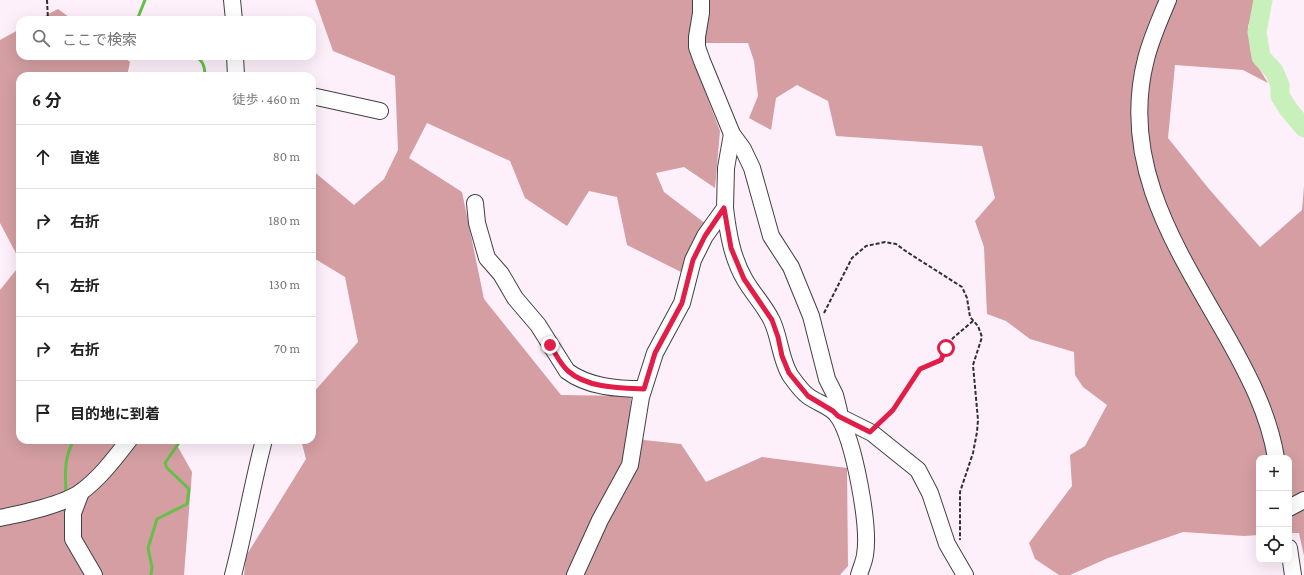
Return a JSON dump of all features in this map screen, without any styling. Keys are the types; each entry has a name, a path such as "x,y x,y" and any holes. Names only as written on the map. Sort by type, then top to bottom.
{"street":[{"path":"232,0 234,16"},
{"path":"701,0 697,47 732,134 743,149 752,168 771,236 791,267 813,324 827,379 839,411 838,416 854,459 859,481 866,546 864,562 859,575"},
{"path":"1168,0 1151,43 1142,77 1139,121 1144,164 1161,214 1177,248 1244,367 1264,411 1275,455"},
{"path":"236,60 236,72"},
{"path":"316,97 380,111"},
{"path":"732,134 726,168 724,208 731,248 744,279 772,320 778,337 782,356 789,373 808,396 833,411 838,416 870,432 918,470 925,480 947,544 965,575"},
{"path":"476,203 477,223 487,258 502,274 515,298 538,325 567,371 573,376 590,382 624,389 644,389"},
{"path":"575,575 600,520 630,465 644,389 655,353 682,303 693,260 705,236 724,208"},
{"path":"0,518 67,500 81,492 110,463 126,444"},
{"path":"233,575 241,544 249,498 263,444"},
{"path":"81,492 73,513 73,539 94,575"},
{"path":"1292,506 1304,500"},
{"path":"1291,563 1292,575"}],"path":[{"path":"47,0 48,16"},
{"path":"813,324 819,319 828,306 830,299 852,258 866,246 885,242 896,244 962,287 966,292 968,311 981,332 982,337 973,365 978,420 973,453 960,492 960,533 957,559"},
{"path":"870,432 893,410 920,369 941,360 946,348 953,338 973,321"}],"shaded area":[{"path":"315,0 1258,0 1248,26 1252,57 1268,83 1243,70 1175,65 1168,138 1209,189 1260,247 1302,210 1304,186 1304,556 1299,533 1292,533 1292,455 1256,455 1256,535 1244,536 1183,532 1108,558 1070,575 1059,575 1035,559 1029,543 1072,486 1070,455 1085,446 1107,405 1083,387 1075,375 1074,352 1030,339 1006,321 987,314 984,247 975,221 995,198 982,146 836,136 828,101 797,85 776,98 771,130 749,118 758,96 754,61 748,43 704,43 690,52 720,131 715,188 684,167 656,173 664,192 706,224 683,273 627,245 617,197 589,191 567,226 525,198 510,161 427,123 409,158 462,192 484,299 561,395 631,396 630,426 644,440 681,444 706,482 762,457 847,468 848,566 840,575 244,575 246,556 306,459 302,444 316,444 316,389 358,342 345,277 316,259 316,173 354,205 384,179 398,150 395,76 333,51"},
{"path":"58,9 68,16 45,16"},
{"path":"16,31 16,60 127,60 130,62 128,72 16,72 16,253 0,223 0,40"},
{"path":"16,270 16,444 176,444 192,472 184,575 0,575 0,290"}],"waterway":[{"path":"139,16 145,0"},
{"path":"1263,0 1257,32 1261,57 1274,71 1280,85 1280,96 1304,128"},
{"path":"200,60 204,72"},
{"path":"66,493 65,472 68,453 72,444"},
{"path":"151,575 152,567 148,548 157,519 187,504 189,489 167,468 165,463 178,444"}],"route":[{"path":"550,345 561,364 573,376 612,387 624,389 644,389 655,353 682,303 693,260 716,217 724,208 731,248 744,279 772,320 778,337 782,356 789,373 799,387 808,396 833,411 838,416 870,432 893,410 920,369 941,360 946,348"}]}
